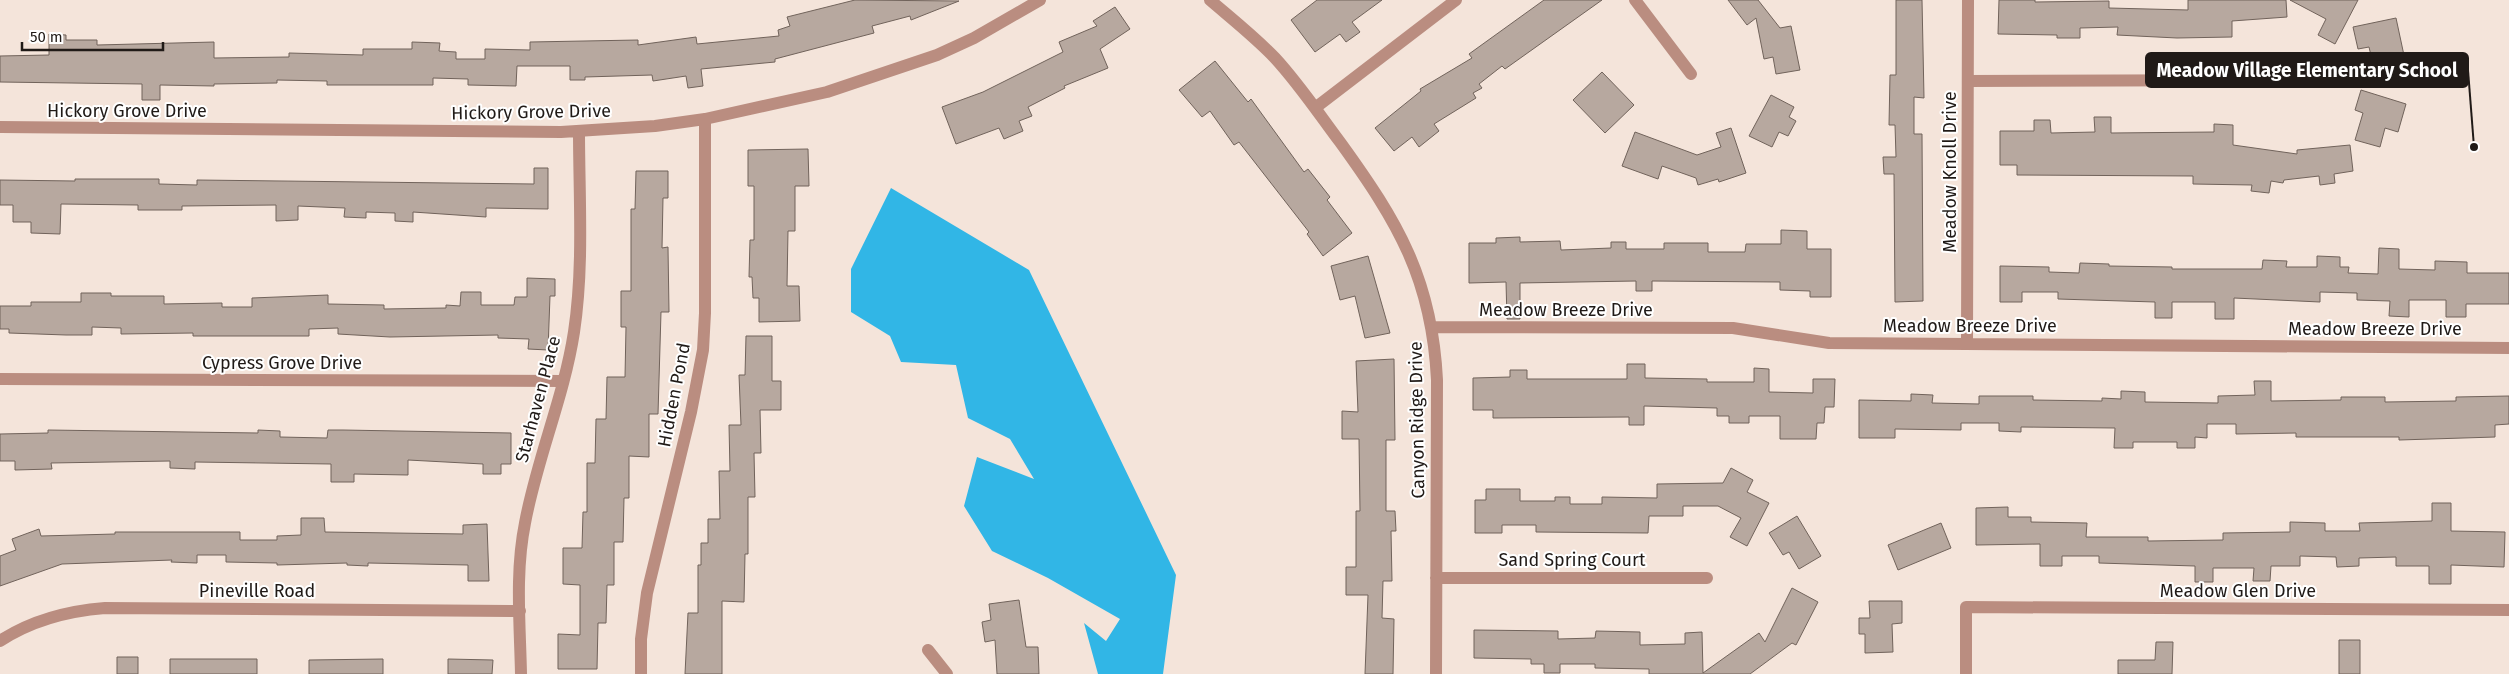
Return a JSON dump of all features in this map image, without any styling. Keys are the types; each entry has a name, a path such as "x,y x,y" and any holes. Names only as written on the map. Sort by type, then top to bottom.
{"street":[{"name":"Hickory Grove Drive","path":"0,127 579,131 654,126 705,119 827,92 896,70 974,38 1040,0"},
{"name":"Canyon Ridge Drive","path":"1210,0 1275,58 1315,108 1376,192 1401,234 1421,284 1431,327 1437,380 1436,674"},
{"path":"1315,108 1456,0"},
{"path":"1635,0 1691,74"},
{"name":"Meadow Knoll Drive","path":"1967,344 1968,0"},
{"path":"1968,80 2288,80"},
{"name":"Hidden Pond","path":"641,674 641,639 646,593 691,412 703,350 706,284 705,119"},
{"name":"Starhaven Place","path":"521,674 520,549 532,487 563,381 574,330 579,276 579,131"},
{"name":"Meadow Breeze Drive","path":"1431,327 1710,327 1733,328 1830,343 2509,348"},
{"name":"Cypress Grove Drive","path":"0,379 563,381"},
{"name":"Sand Spring Court","path":"1436,578 1707,578"},
{"name":"Meadow Glen Drive","path":"1966,674 1966,607 2509,610"},
{"name":"Pineville Road","path":"0,640 28,626 60,614 105,608 520,611"},
{"path":"928,650 947,674"}],"water":[{"path":"891,188 1029,270 1176,575 1163,674 1098,674 1084,623 1106,641 1120,619 1048,578 992,551 964,506 977,457 1034,479 1010,439 968,418 956,365 901,362 890,336 851,312 851,269"}],"building":[{"path":"855,0 959,1 911,20 910,16 872,26 874,33 775,59 775,62 701,69 703,86 688,88 686,76 653,81 652,75 585,77 585,80 570,80 570,66 517,66 516,86 468,85 468,79 433,78 433,85 327,85 327,81 277,80 277,83 214,84 214,86 160,85 160,100 142,100 142,84 0,82 0,56 49,55 49,34 66,35 66,40 97,40 97,45 214,42 214,58 289,57 289,53 363,55 363,49 412,49 412,42 440,43 439,51 456,52 456,59 485,59 485,49 530,50 530,42 638,40 638,45 696,37 697,44 779,36 778,30 790,26 787,17"},
{"path":"1317,0 1382,0 1352,22 1360,32 1346,42 1340,34 1315,52 1291,20"},
{"path":"1544,0 1602,0 1505,69 1502,66 1479,84 1482,88 1473,93 1476,98 1434,124 1439,131 1419,147 1412,137 1394,151 1375,128 1421,91 1420,89 1472,58 1469,54"},
{"path":"1728,0 1758,0 1780,28 1791,26 1800,70 1776,74 1773,57 1764,59 1756,18 1747,25"},
{"path":"1896,0 1922,0 1924,98 1914,97 1914,134 1922,134 1923,301 1895,302 1894,174 1884,174 1883,157 1896,157 1895,125 1889,125 1890,75 1896,75"},
{"path":"1999,0 2035,0 2035,2 2109,1 2109,8 2188,10 2188,0 2286,0 2287,17 2232,21 2232,37 2177,38 2117,35 2118,27 2080,28 2080,38 2057,38 2057,35 1998,34"},
{"path":"2290,0 2358,0 2335,44 2318,35 2326,19"},
{"path":"1115,7 1130,29 1100,49 1108,68 1064,86 1065,88 1028,107 1032,116 1019,121 1023,131 1004,139 999,128 956,144 942,107 983,92 1063,52 1059,42 1097,26 1093,21"},
{"path":"2396,18 2405,60 2399,62 2402,76 2377,81 2369,47 2358,49 2353,27"},
{"path":"1215,61 1248,102 1251,99 1304,172 1308,169 1330,197 1327,200 1352,233 1323,256 1307,234 1309,232 1239,142 1234,145 1210,111 1202,117 1179,90"},
{"path":"1602,72 1634,105 1605,133 1573,100"},
{"path":"2361,90 2406,104 2398,132 2385,128 2380,147 2355,140 2363,113 2355,110"},
{"path":"1771,95 1794,107 1789,117 1796,121 1788,136 1779,132 1772,147 1749,136"},
{"path":"2094,117 2111,117 2111,133 2214,132 2214,124 2233,125 2233,145 2297,154 2297,150 2350,145 2353,171 2334,174 2335,183 2320,185 2319,176 2284,180 2283,183 2271,181 2269,193 2251,191 2252,185 2193,184 2193,176 2017,175 2017,165 2000,165 2000,131 2034,131 2034,120 2050,120 2051,133 2095,132"},
{"path":"1731,128 1746,173 1719,182 1718,179 1698,185 1696,178 1662,166 1658,179 1622,166 1635,132 1697,155 1721,147 1716,133"},
{"path":"808,149 809,186 795,186 795,231 788,231 787,286 799,286 800,321 759,322 759,298 753,298 752,277 749,277 750,240 754,240 754,186 748,186 748,150"},
{"path":"534,168 548,168 548,209 486,208 486,217 413,212 413,222 395,221 395,213 366,212 366,218 344,217 345,208 298,206 298,220 276,221 276,205 182,206 182,210 138,210 138,205 61,204 60,234 31,233 31,222 13,222 13,205 0,205 0,180 159,179 159,184 197,185 197,180 534,184"},
{"path":"636,171 668,171 668,198 663,198 662,248 668,247 669,312 661,312 658,414 649,414 649,457 629,456 629,498 624,498 623,542 614,542 614,585 607,585 606,623 598,623 597,669 558,669 558,634 580,635 580,585 563,584 563,548 582,548 583,512 587,512 587,463 595,463 596,419 606,419 607,377 625,377 626,327 621,327 621,291 631,291 631,209 635,209"},
{"path":"1781,230 1807,231 1807,249 1831,249 1831,297 1810,297 1810,291 1780,290 1780,282 1652,281 1652,291 1636,291 1636,281 1520,283 1520,319 1507,319 1506,282 1469,283 1469,243 1496,243 1496,238 1520,237 1520,242 1560,241 1561,250 1611,248 1611,242 1626,242 1626,249 1664,249 1664,243 1708,243 1708,252 1745,252 1746,244 1781,244"},
{"path":"2379,248 2399,249 2399,269 2435,270 2435,261 2467,262 2467,273 2509,273 2509,304 2466,304 2466,317 2446,317 2446,300 2409,300 2409,317 2389,316 2390,301 2357,300 2357,293 2320,292 2320,302 2234,298 2234,319 2215,319 2215,302 2172,302 2172,318 2155,318 2155,302 2058,299 2058,292 2022,292 2022,302 2000,302 2000,266 2049,267 2049,272 2079,273 2080,263 2109,264 2109,266 2172,267 2172,269 2262,269 2263,260 2287,261 2286,267 2317,267 2317,256 2340,257 2340,267 2349,267 2348,273 2378,274"},
{"path":"1368,256 1390,333 1365,338 1355,296 1340,300 1331,266"},
{"path":"527,278 555,279 555,296 550,296 548,350 528,349 529,339 498,338 498,335 390,337 338,334 338,328 309,329 309,336 193,336 193,333 121,334 121,328 92,327 92,335 66,335 9,333 9,329 0,329 0,306 31,306 31,302 81,302 81,293 111,293 111,296 164,296 164,304 222,303 222,307 252,307 252,298 328,295 328,304 384,305 384,309 446,308 446,305 460,306 461,292 481,292 481,305 514,305 515,297 527,297"},
{"path":"746,336 772,336 772,381 781,381 781,410 760,410 761,453 754,453 755,497 748,497 748,554 745,554 744,602 722,601 722,674 685,674 688,613 698,613 698,565 701,565 701,543 708,543 708,519 720,519 719,471 730,471 729,425 741,425 739,375 745,375"},
{"path":"1394,359 1395,440 1386,440 1386,511 1395,511 1396,531 1391,531 1392,581 1383,581 1382,618 1394,619 1393,674 1365,674 1368,595 1346,595 1346,567 1356,567 1356,511 1360,511 1359,439 1342,439 1342,411 1358,412 1356,361"},
{"path":"1627,364 1645,364 1645,378 1707,379 1707,382 1754,382 1754,368 1769,369 1769,392 1813,393 1813,379 1835,379 1834,407 1825,407 1824,423 1817,423 1816,439 1780,439 1780,416 1749,416 1749,423 1729,423 1729,416 1717,416 1717,408 1644,406 1644,425 1629,425 1629,417 1493,418 1493,410 1473,410 1473,378 1510,377 1510,370 1527,370 1527,379 1627,379"},
{"path":"2254,381 2271,381 2271,401 2341,400 2341,397 2385,397 2385,402 2456,401 2456,397 2509,396 2509,424 2495,425 2495,437 2399,440 2399,437 2296,437 2296,433 2236,434 2236,424 2207,424 2207,438 2195,437 2195,448 2177,448 2177,442 2133,442 2133,448 2114,448 2115,428 2021,427 2021,432 1999,431 1999,423 1961,423 1961,430 1895,429 1895,438 1859,438 1859,400 1911,401 1911,394 1933,395 1932,403 1979,404 1979,396 2033,396 2033,400 2102,401 2102,398 2121,399 2121,391 2145,392 2145,402 2218,403 2218,396 2255,395"},
{"path":"48,430 258,433 258,430 280,431 280,437 327,438 328,430 511,433 511,464 501,464 501,474 483,474 483,464 408,460 408,475 354,474 354,482 331,482 331,464 195,462 195,469 170,468 170,461 51,463 52,469 15,470 15,461 0,461 0,434 48,433"},
{"path":"1731,468 1753,480 1747,492 1769,503 1747,546 1730,537 1741,518 1718,506 1683,506 1683,516 1649,516 1648,533 1536,532 1536,525 1502,525 1502,533 1475,533 1475,500 1486,500 1486,489 1520,489 1520,501 1555,501 1555,497 1570,497 1570,504 1602,504 1602,497 1657,498 1657,484 1723,483"},
{"path":"2432,503 2451,503 2451,531 2505,532 2504,567 2451,565 2451,584 2429,584 2429,566 2396,566 2396,557 2359,558 2359,566 2337,567 2336,557 2300,556 2300,566 2271,566 2270,581 2253,581 2254,568 2213,568 2213,582 2195,582 2195,566 2099,563 2099,556 2062,556 2062,566 2040,566 2040,544 1976,545 1976,508 2008,507 2008,517 2031,517 2031,522 2087,523 2086,537 2148,537 2148,541 2223,540 2223,533 2290,532 2290,522 2325,523 2325,531 2360,531 2359,523 2432,521"},
{"path":"1797,516 1821,556 1799,569 1789,552 1783,555 1769,533"},
{"path":"301,518 324,518 325,532 463,534 463,525 487,524 489,581 468,581 468,565 368,563 368,566 347,565 347,563 277,565 277,563 226,562 226,555 197,555 197,563 171,562 172,560 62,564 0,586 0,556 16,550 12,539 39,529 41,536 115,534 115,532 240,532 240,540 277,540 277,536 301,535"},
{"path":"1941,523 1951,548 1898,570 1888,545"},
{"path":"1792,588 1818,602 1796,645 1792,643 1750,674 1649,674 1649,669 1595,668 1595,664 1560,664 1560,673 1544,673 1544,664 1531,664 1531,659 1474,658 1474,630 1558,631 1558,639 1595,638 1596,631 1640,632 1640,645 1685,644 1685,633 1702,632 1703,673 1759,633 1765,642"},
{"path":"1019,600 1026,647 1038,647 1039,674 997,674 995,640 985,642 982,622 991,620 989,604"},
{"path":"1869,601 1902,601 1902,623 1892,624 1893,652 1865,653 1865,634 1859,634 1859,618 1870,618"},
{"path":"2339,640 2360,640 2360,674 2339,674"},
{"path":"2156,642 2173,642 2172,674 2118,674 2118,660 2155,660"},
{"path":"117,657 138,657 138,674 117,674"},
{"path":"170,659 257,659 257,674 170,674"},
{"path":"383,659 383,674 309,674 309,660"},
{"path":"448,659 493,660 492,674 448,674"}],"place":[{"name":"Meadow Village Elementary School","path":"2474,147"}]}
